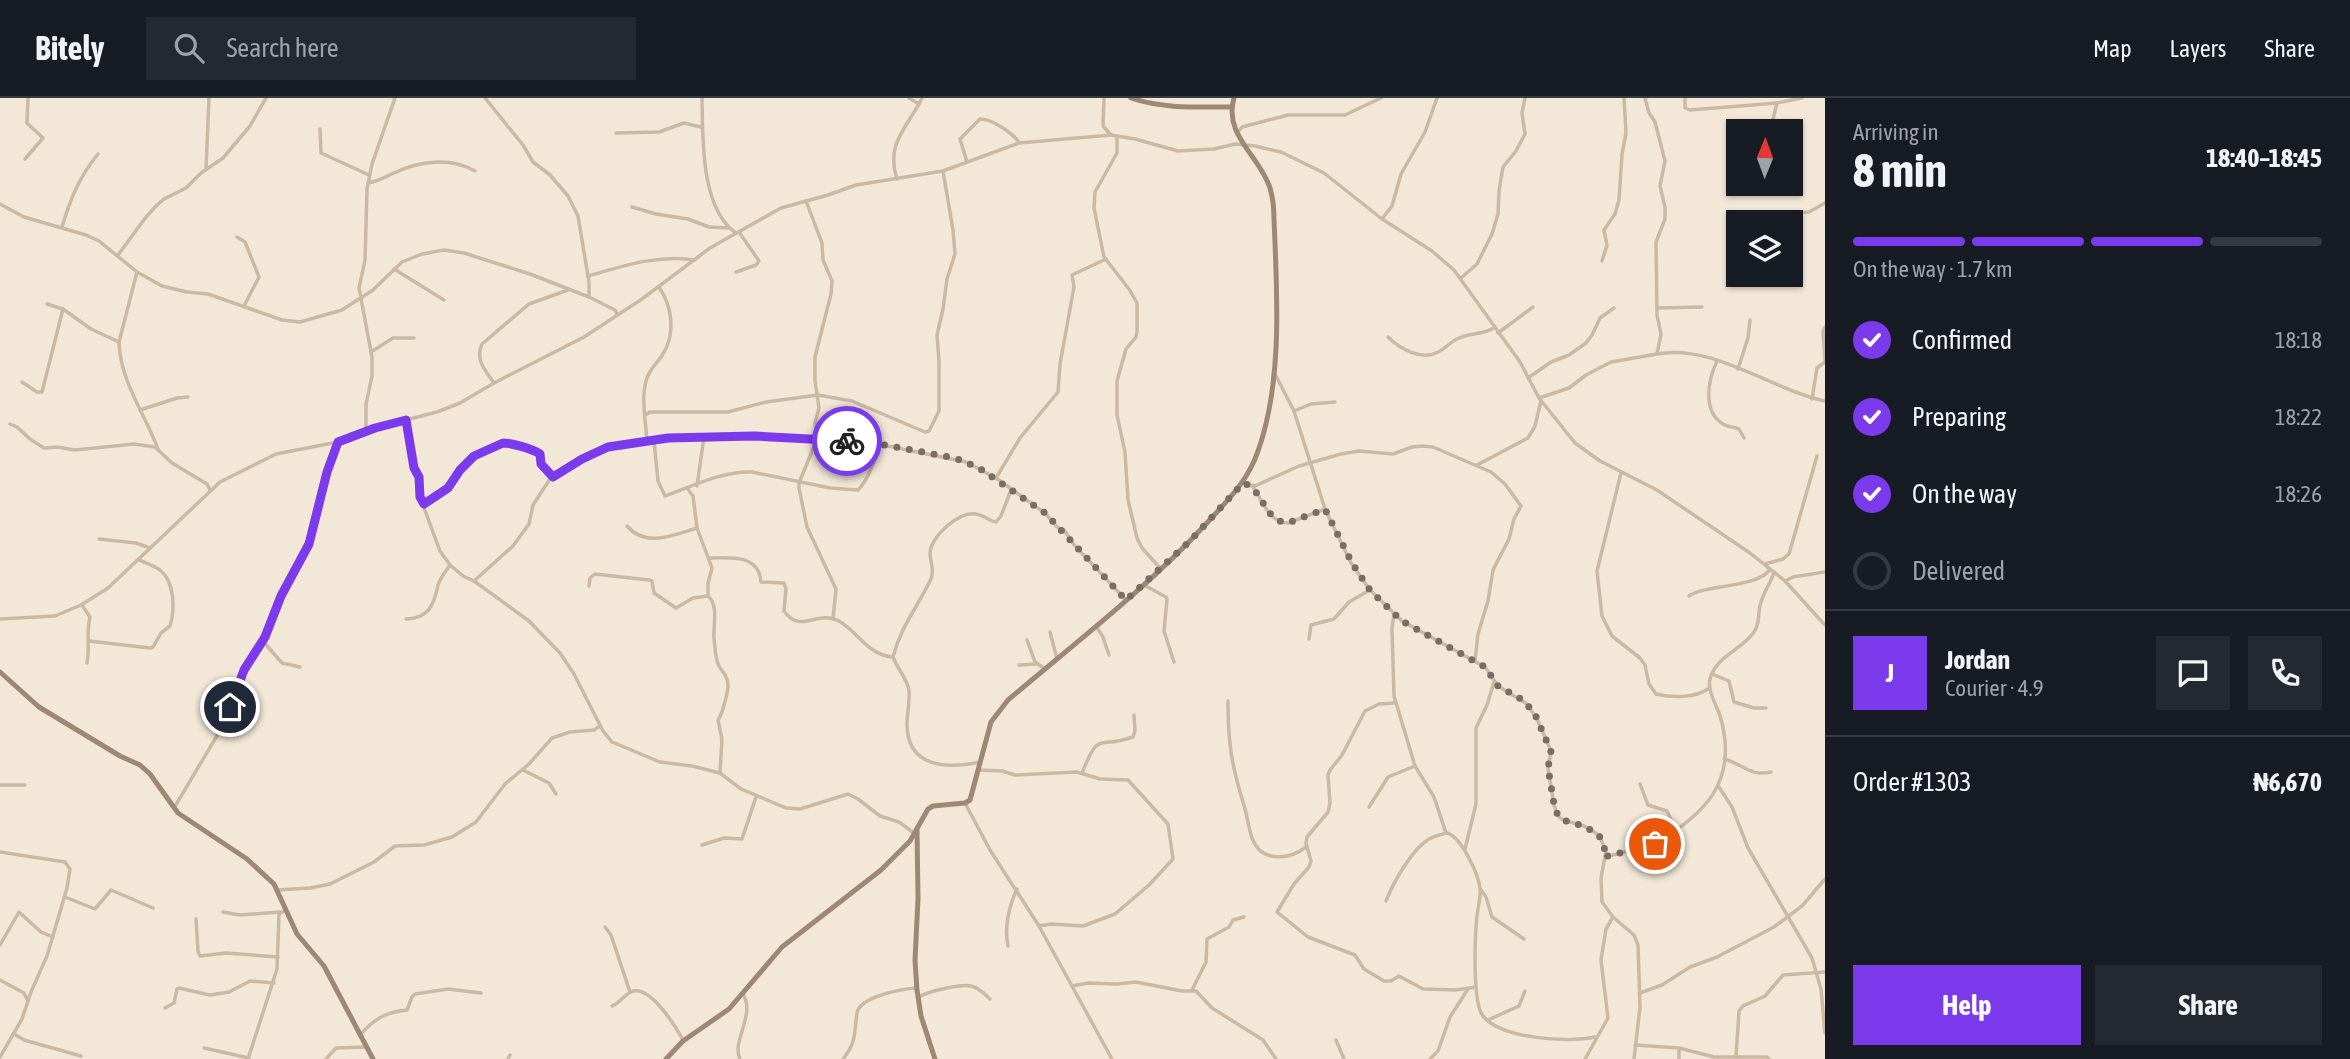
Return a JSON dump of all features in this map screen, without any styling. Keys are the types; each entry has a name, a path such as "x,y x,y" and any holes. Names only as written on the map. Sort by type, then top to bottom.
{"main road":[{"path":"1131,98 1172,106 1231,107"},
{"path":"666,1059 684,1041 729,1009 782,947 881,870 910,841 923,814 933,806 965,803 970,800 987,732 996,714 1144,585 1191,540 1243,483 1258,452 1265,429 1273,371 1276,312 1273,200 1270,187 1237,133 1231,107 1234,98"},
{"path":"0,672 39,707 120,756 140,765 150,774 174,808 197,827 247,859 278,890 283,911 297,934 324,966 373,1059"},
{"path":"917,827 916,989 921,1016 935,1059"}],"street":[{"path":"25,159 43,138 27,122 28,98"},
{"path":"206,169 209,98"},
{"path":"118,255 157,205 186,188 206,169 223,158 250,126 266,98"},
{"path":"366,431 372,352 359,288 365,260 368,183 395,98"},
{"path":"485,98 523,145 533,162 565,190 578,216 589,297"},
{"path":"702,98 701,127 711,195 721,218 729,228"},
{"path":"909,98 919,105"},
{"path":"897,179 892,159 896,144 903,127 922,98"},
{"path":"1104,98 1103,126 1111,135"},
{"path":"1237,133 1242,127 1288,114 1345,115 1381,98"},
{"path":"1382,219 1392,206 1401,174 1425,132 1437,98"},
{"path":"1461,278 1477,264 1492,234 1498,214 1503,167 1525,134 1522,113 1525,98"},
{"path":"1602,261 1606,245 1604,230 1615,214 1619,200 1627,126 1624,98"},
{"path":"1645,98 1655,122 1665,161 1660,186 1665,219 1656,242 1657,307 1661,334 1657,355"},
{"path":"1685,98 1685,107 1690,110 1777,103 1802,98"},
{"path":"1773,119 1777,103"},
{"path":"968,162 960,139 980,119 986,119 1019,143"},
{"path":"616,133 659,132 684,124 701,127"},
{"path":"320,129 321,153 369,175"},
{"path":"0,619 55,616 81,605 107,588 139,560 220,482 276,454 338,442 366,431 448,409 584,337 737,232 781,208 856,185 943,171 1019,143 1111,135 1178,151 1242,145 1282,152 1324,173 1382,219 1432,251 1461,278 1520,362 1540,399 1575,443 1621,473 1657,490 1765,564 1785,581 1825,625"},
{"path":"1117,136 1117,153 1094,200 1102,251 1137,303 1138,332 1126,349 1117,381 1117,415 1125,452 1128,500 1137,538 1142,548 1161,569"},
{"path":"62,227 81,176 98,155"},
{"path":"368,183 405,169 439,161 466,166 475,171"},
{"path":"645,415 650,412 736,411 766,402 818,395 852,401 925,432 929,431 939,411 937,335 947,279 955,254 943,171"},
{"path":"806,201 822,243 823,260 832,281 815,357 819,408 815,423 817,439 799,483 807,527 836,589 833,619"},
{"path":"0,204 24,217 99,241 137,272 162,285 208,294 282,320 300,322 342,310 360,299 402,262 422,254 454,250 530,274 589,297 615,310 617,314"},
{"path":"1803,212 1825,204"},
{"path":"632,206 737,232 760,261 736,272"},
{"path":"237,237 245,242 250,250 259,277 244,306"},
{"path":"588,276 632,263 677,257 695,260"},
{"path":"996,478 1020,438 1058,392 1059,364 1074,287 1072,275 1106,259"},
{"path":"394,269 444,299"},
{"path":"137,272 119,342 124,369 159,450 172,463 203,481 210,490"},
{"path":"647,442 644,390 654,364 667,347 670,332 671,311 659,287"},
{"path":"494,383 479,360 482,344 529,304 568,290"},
{"path":"47,304 63,309 91,328 119,342"},
{"path":"1498,333 1533,307"},
{"path":"1657,307 1702,307"},
{"path":"1528,378 1586,343 1600,318 1614,308"},
{"path":"22,382 37,392 42,392 63,309"},
{"path":"1738,369 1748,338 1750,320"},
{"path":"1812,398 1817,368 1825,361 1825,327"},
{"path":"1388,337 1424,356 1439,352 1456,339 1481,334 1494,328"},
{"path":"372,352 393,338 414,338"},
{"path":"1540,399 1569,388 1586,374 1611,362 1684,352 1825,401"},
{"path":"1717,362 1709,384 1711,409 1722,424 1740,429 1744,438"},
{"path":"1273,371 1279,377 1294,411 1325,509 1352,563 1370,590 1402,621 1485,667 1494,682 1521,699 1534,712 1551,751 1548,768 1558,816 1599,835 1605,850 1600,896 1613,917 1636,939 1639,956 1637,981 1640,993 1634,1059"},
{"path":"141,410 188,397"},
{"path":"1477,465 1528,438 1535,426 1540,399"},
{"path":"1294,411 1311,404 1335,402"},
{"path":"406,420 414,468 419,477 420,497 440,551 450,565 463,576 523,616 560,653 580,683 612,742 660,762 720,773 756,796 794,809 848,794 880,816 899,822 914,834"},
{"path":"10,424 44,448 75,450 134,444 159,450"},
{"path":"474,581 513,546 528,524 533,505 553,477 582,459 608,447 676,437 754,436 858,441 955,458 996,478 1045,513 1057,527 1064,530 1126,600"},
{"path":"697,486 704,437"},
{"path":"654,441 658,481 665,496 717,477 742,472 842,490 860,489 879,445"},
{"path":"174,808 218,734 244,670 262,640 281,596 309,544 327,472 338,442"},
{"path":"424,504 448,488 474,456 498,443 508,443 537,452 541,455 541,464 553,477"},
{"path":"1243,483 1260,484 1310,462 1341,454 1393,454 1423,446 1433,447 1454,458 1477,465 1500,479 1521,506 1514,519 1509,539 1493,570 1475,661"},
{"path":"1765,564 1789,554 1817,456"},
{"path":"1621,473 1597,571 1604,621 1612,636 1645,664 1649,684 1656,694 1669,696 1702,693 1713,696"},
{"path":"203,481 220,482"},
{"path":"1251,485 1267,511 1282,522 1288,523 1325,509"},
{"path":"687,488 693,496 697,528 710,558 712,568 708,596 712,600 715,613 714,635 719,666 726,672 728,681 722,715 718,720 722,739 720,773"},
{"path":"980,762 938,765 916,754 910,743 907,725 909,688 893,657 901,631 933,574 930,552 933,543 953,522 968,514 979,514 996,522 1011,490"},
{"path":"626,526 635,534 650,539 697,528"},
{"path":"99,539 136,543 150,548"},
{"path":"710,558 748,562 756,565 761,582 784,583 784,611 792,621 802,623 821,618 833,619 880,655 893,657"},
{"path":"89,641 150,648 170,626 173,610 167,579 159,569 139,560"},
{"path":"406,619 422,617 426,613 437,597 438,584 450,565"},
{"path":"1689,596 1760,578 1772,571"},
{"path":"1604,857 1655,844 1686,825 1719,787 1726,739 1710,686 1712,674 1724,658 1753,633 1772,571"},
{"path":"1785,581 1825,572"},
{"path":"589,586 590,578 595,574 649,579 652,581 654,593 676,608 693,598 708,596"},
{"path":"1144,585 1167,599 1164,631 1174,662"},
{"path":"1309,639 1311,625 1334,619 1349,601 1370,590"},
{"path":"81,605 90,617 87,663"},
{"path":"1394,614 1392,679 1395,703 1415,766 1434,797 1446,833"},
{"path":"1096,626 1109,655"},
{"path":"1050,632 1057,659"},
{"path":"1027,639 1033,659 1045,669"},
{"path":"262,640 282,663 300,667"},
{"path":"1019,665 1037,664"},
{"path":"1712,674 1729,681 1734,702 1754,708 1766,708"},
{"path":"1465,849 1476,804 1476,728 1494,682"},
{"path":"1702,693 1710,686"},
{"path":"1228,701 1230,754 1253,840 1265,853 1283,858 1292,857 1306,847"},
{"path":"1395,703 1369,708 1359,718 1342,755 1328,775 1328,812 1307,837 1306,847 1311,861 1309,867 1278,910 1279,915 1314,940 1354,955 1364,969 1384,981 1391,981 1399,975 1423,989 1476,987"},
{"path":"1082,773 1097,743 1133,737 1134,715"},
{"path":"278,890 330,884 374,862 395,846 424,845 452,837 476,822 505,783 523,770 556,736 594,730 601,726"},
{"path":"1724,759 1738,763 1752,773 1771,772"},
{"path":"1369,807 1388,777 1415,766"},
{"path":"523,770 549,783 556,794"},
{"path":"978,770 1014,775 1070,772 1100,779 1124,780 1132,783 1150,807 1168,824 1173,859 1149,885 1115,914 1083,926 1038,926"},
{"path":"1640,784 1648,805 1667,811 1676,830"},
{"path":"0,785 25,785"},
{"path":"1719,787 1732,807 1748,848 1800,936 1817,972 1825,1033"},
{"path":"702,845 724,838 742,839 756,796"},
{"path":"965,803 990,850 1017,889 1112,1059"},
{"path":"1386,901 1392,886 1422,845 1429,839 1446,833 1452,834 1465,849 1492,917 1524,939"},
{"path":"0,852 68,864 70,869 53,937 28,1003 0,1057"},
{"path":"1640,993 1662,985 1690,967 1748,942 1787,918 1802,906 1825,879"},
{"path":"1480,888 1475,944 1476,987 1483,1017 1509,1030 1539,1039 1577,1041 1595,1037"},
{"path":"1008,946 1006,929 1010,905 1017,889"},
{"path":"65,897 95,909 111,890 153,908"},
{"path":"204,1048 248,1059 274,983 278,957 283,911 240,915 223,912"},
{"path":"0,945 19,912 46,936 53,937"},
{"path":"1192,990 1206,962 1207,939 1228,927 1233,920 1244,917"},
{"path":"1585,1059 1608,1018 1601,960 1606,929 1613,917"},
{"path":"196,919 200,956 226,953 278,957"},
{"path":"605,927 611,935 630,992"},
{"path":"1736,1057 1737,1017 1743,1006 1765,996 1783,975 1825,972"},
{"path":"0,980 24,993 28,1003"},
{"path":"165,1008 174,1003 179,988 210,995 229,992 250,981 274,983"},
{"path":"1072,986 1136,982 1182,991 1192,990 1199,993 1218,1012 1264,1040 1276,1059"},
{"path":"918,998 930,992 970,986 990,999"},
{"path":"359,1035 377,1018 391,1012 407,1010 415,994 444,989 481,993"},
{"path":"843,1059 854,1043 857,1011 860,1006 881,995 916,989 930,992"},
{"path":"1430,1059 1438,1051 1445,1028 1468,989"},
{"path":"612,1006 630,992 641,991 653,998 684,1041"},
{"path":"1488,1020 1519,1006 1525,991"},
{"path":"740,1059 737,1051 745,1024 747,1002 744,994"},
{"path":"14,1034 24,1040 81,1056"},
{"path":"1336,1040 1344,1059"},
{"path":"1635,1045 1679,1048 1707,1056 1769,1059"},
{"path":"326,1059 336,1048 365,1046"},
{"path":"1679,1048 1679,1059"}],"way so far":[{"path":"847,441 868,442 955,458 979,468 1045,513 1057,527 1064,530 1126,600 1191,540 1243,483 1254,488 1267,511 1282,522 1288,523 1325,509 1352,563 1370,590 1382,602 1402,621 1485,667 1498,686 1521,699 1534,712 1551,751 1548,768 1558,816 1599,835 1605,850 1604,857 1655,844"}],"route":[{"path":"230,707 244,670 265,637 281,596 309,544 327,472 338,442 406,420 414,468 419,477 420,497 424,504 442,494 474,456 498,443 530,448 540,454 541,464 553,477 608,447 668,438 754,436 847,441"}]}
